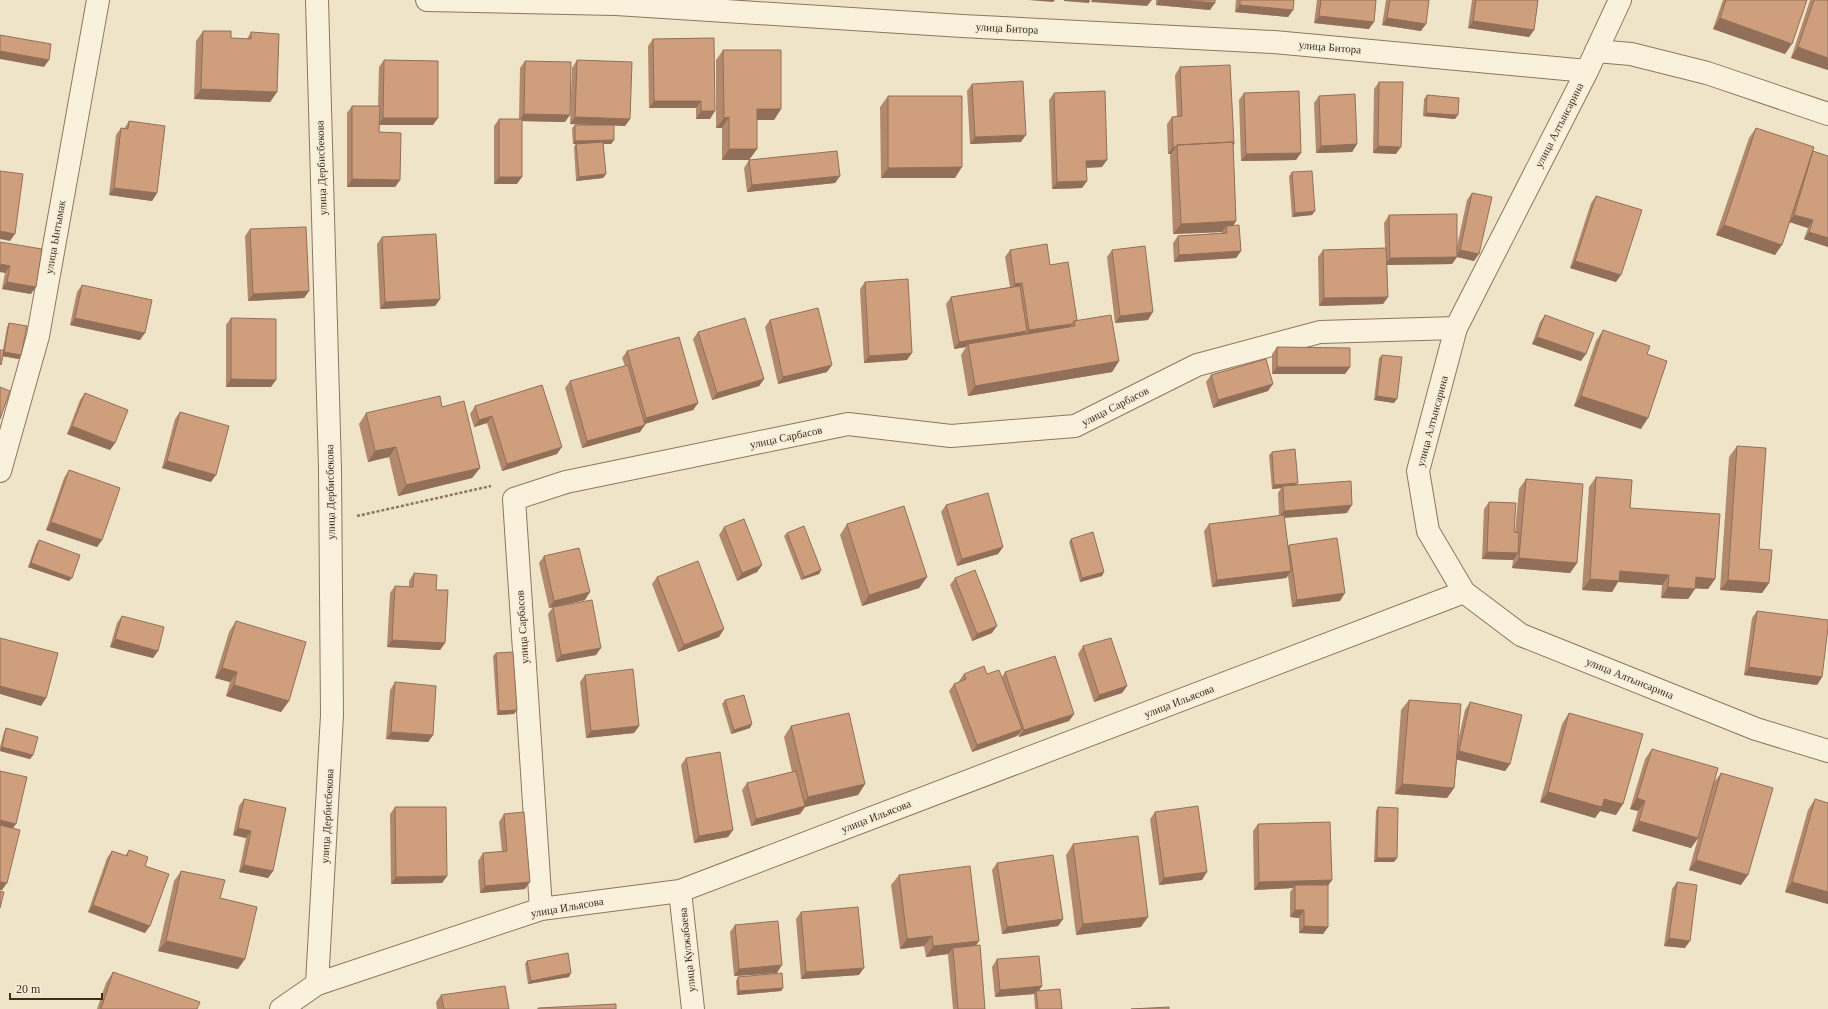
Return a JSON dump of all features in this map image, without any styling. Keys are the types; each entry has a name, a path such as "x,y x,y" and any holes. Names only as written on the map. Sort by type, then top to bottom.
{"street":[{"name":"улица Ынтымак","path":"0,471 38,336 98,0"},
{"name":"улица Дербисбекова","path":"317,0 331,522 332,714 317,984"},
{"name":"улица Битора","path":"427,0 616,4 962,26 1274,42 1586,71"},
{"name":"улица Алтынсарина","path":"1620,0 1596,51 1456,328 1418,471 1428,531 1464,592 1521,635 1756,729 1828,751"},
{"path":"1596,51 1631,54 1707,73 1828,114"},
{"name":"улица Сарбасов","path":"541,909 514,499 566,482 848,424 951,436 1075,426 1196,365 1320,332 1456,328"},
{"name":"улица Ильясова","path":"281,1009 317,984 541,909 680,891 1464,592"},
{"name":"улица Кулжабаева","path":"680,891 693,1009"}],"path":[{"path":"331,522 501,484 514,499"}],"building":[{"path":"1182,0 1215,0 1215,3"},
{"path":"1240,0 1294,0 1293,10 1240,5"},
{"path":"1321,0 1376,0 1374,22 1319,16"},
{"path":"1390,0 1429,0 1426,24 1387,18"},
{"path":"1476,0 1538,0 1534,30 1473,21"},
{"path":"1726,0 1807,0 1792,44 1720,18"},
{"path":"1814,0 1828,0 1828,58 1798,47"},
{"path":"203,31 231,31 231,38 251,39 251,32 279,34 277,92 201,89"},
{"path":"0,35 51,44 49,60 0,51"},
{"path":"714,38 715,111 701,111 701,101 654,101 653,39"},
{"path":"723,50 781,50 781,109 757,109 757,149 729,149 729,117 724,118"},
{"path":"384,60 438,61 438,118 383,118"},
{"path":"577,60 632,62 630,119 575,117"},
{"path":"525,61 571,62 570,115 524,114"},
{"path":"1230,65 1234,144 1233,142 1177,145 1176,147 1173,147 1172,117 1182,116 1180,67"},
{"path":"1023,81 1026,135 975,137 972,84"},
{"path":"1379,82 1403,82 1401,147 1378,146"},
{"path":"1105,91 1107,160 1086,161 1087,181 1057,182 1054,93"},
{"path":"1299,91 1301,153 1246,154 1244,93"},
{"path":"1355,94 1357,144 1321,146 1319,96"},
{"path":"1427,95 1459,98 1458,115 1426,113"},
{"path":"888,96 962,96 962,167 888,168"},
{"path":"352,106 380,106 379,132 401,133 400,180 352,179"},
{"path":"499,119 522,119 522,177 499,177"},
{"path":"129,121 165,126 157,193 114,188 121,128 128,129"},
{"path":"575,125 614,125 614,140 575,141"},
{"path":"1756,128 1814,147 1782,245 1724,225"},
{"path":"603,142 606,174 579,177 576,144"},
{"path":"1233,142 1236,221 1181,224 1177,145"},
{"path":"837,151 840,176 752,185 749,160"},
{"path":"1813,151 1828,156 1828,238 1809,232 1813,220 1794,215"},
{"path":"0,171 23,174 15,234 0,231"},
{"path":"1312,171 1315,211 1295,213 1292,172"},
{"path":"1472,193 1492,197 1479,254 1460,250"},
{"path":"1596,196 1642,210 1621,275 1575,261"},
{"path":"1457,214 1457,257 1390,258 1389,215"},
{"path":"1239,225 1241,251 1179,255 1178,236 1227,233 1226,226"},
{"path":"306,227 309,291 253,294 250,229"},
{"path":"436,234 440,299 385,302 382,237"},
{"path":"0,242 42,249 36,287 7,282 10,266 0,264"},
{"path":"1047,244 1050,265 1068,262 1077,320 1072,324 1029,330 1022,283 1015,284 1010,250"},
{"path":"1145,246 1153,312 1120,316 1112,250"},
{"path":"1386,248 1388,297 1324,298 1323,250"},
{"path":"908,279 912,353 869,356 865,282"},
{"path":"82,285 152,300 145,333 75,318"},
{"path":"1020,286 1027,331 959,342 951,297"},
{"path":"818,308 832,365 783,377 770,320"},
{"path":"1111,315 1119,361 975,386 968,344 1075,326 1074,321"},
{"path":"1545,315 1594,333 1586,354 1537,337"},
{"path":"231,318 276,319 276,380 231,379"},
{"path":"745,318 764,379 717,393 698,332"},
{"path":"9,323 27,326 21,355 4,352"},
{"path":"1603,330 1650,346 1647,354 1667,361 1648,418 1581,396"},
{"path":"679,337 698,403 646,418 627,351"},
{"path":"1277,347 1350,348 1350,367 1277,367"},
{"path":"0,350 4,350 1,365 0,364"},
{"path":"1382,355 1402,357 1397,399 1377,396"},
{"path":"1266,359 1273,384 1218,400 1211,375"},
{"path":"628,365 645,425 587,441 570,381"},
{"path":"542,385 562,447 507,464 492,416 479,420 475,406"},
{"path":"0,387 10,391 0,419"},
{"path":"85,393 128,410 115,443 72,426"},
{"path":"440,396 442,407 464,401 480,468 406,485 396,447 375,451 366,413"},
{"path":"180,412 229,426 216,475 167,461"},
{"path":"1737,446 1766,448 1759,549 1772,550 1769,583 1728,580"},
{"path":"1295,449 1298,483 1274,485 1272,452"},
{"path":"69,470 120,488 102,540 51,522"},
{"path":"1596,477 1632,480 1630,508 1720,514 1715,579 1696,577 1695,589 1668,587 1669,575 1620,571 1619,581 1590,579"},
{"path":"1526,479 1583,484 1577,563 1519,558"},
{"path":"1351,481 1352,505 1284,511 1283,486"},
{"path":"988,493 1003,547 962,559 946,505"},
{"path":"1489,502 1516,503 1514,532 1519,533 1518,553 1487,552"},
{"path":"904,506 927,577 869,595 847,524"},
{"path":"1284,515 1291,571 1217,580 1209,524"},
{"path":"744,519 762,565 742,573 724,527"},
{"path":"804,526 821,570 804,577 787,533"},
{"path":"1093,532 1104,572 1082,578 1071,539"},
{"path":"1337,538 1345,593 1297,600 1289,545"},
{"path":"39,540 80,555 72,578 31,563"},
{"path":"579,548 590,592 554,601 544,556"},
{"path":"698,561 724,629 684,645 657,577"},
{"path":"975,570 997,626 977,634 955,578"},
{"path":"414,573 437,575 436,590 448,590 445,643 392,640 395,586 413,587"},
{"path":"592,600 601,648 561,655 553,607"},
{"path":"1757,611 1828,620 1822,677 1749,667"},
{"path":"122,616 164,627 158,651 115,639"},
{"path":"236,621 306,642 289,701 234,685 237,672 222,668"},
{"path":"0,638 58,653 46,698 0,686"},
{"path":"1111,638 1127,686 1099,695 1083,646"},
{"path":"513,652 517,710 499,711 496,653"},
{"path":"1055,656 1074,714 1024,730 1005,672"},
{"path":"984,666 987,674 999,670 1022,729 977,745 954,684 966,679 964,674"},
{"path":"633,669 639,726 591,731 585,675"},
{"path":"395,682 436,686 433,735 391,732"},
{"path":"744,695 752,724 734,730 725,700"},
{"path":"1409,700 1461,704 1454,788 1402,784"},
{"path":"1470,702 1522,715 1510,764 1459,751"},
{"path":"849,713 865,784 808,797 791,726"},
{"path":"1569,713 1643,734 1623,804 1604,799 1602,807 1548,792"},
{"path":"6,728 38,737 33,755 2,747"},
{"path":"1652,749 1718,768 1698,838 1639,821 1645,801 1637,798"},
{"path":"720,752 733,830 699,836 686,758"},
{"path":"0,771 27,777 16,824 0,820"},
{"path":"796,771 805,806 756,819 747,783"},
{"path":"1721,773 1773,788 1748,875 1696,860"},
{"path":"244,799 286,808 273,871 244,865 251,831 238,828"},
{"path":"1815,799 1828,803 1828,892 1792,882"},
{"path":"1198,806 1207,872 1164,878 1155,812"},
{"path":"395,807 446,807 447,876 396,877"},
{"path":"1378,807 1398,808 1397,858 1377,858"},
{"path":"524,812 530,882 485,886 483,853 507,851 504,814"},
{"path":"1330,822 1332,880 1259,882 1258,824"},
{"path":"0,825 20,830 7,883 0,882"},
{"path":"1138,836 1148,917 1083,924 1073,844"},
{"path":"129,850 148,857 145,866 169,874 150,926 93,905 112,851 127,856"},
{"path":"1053,855 1063,919 1007,927 997,863"},
{"path":"970,866 979,941 933,946 932,936 907,939 899,875"},
{"path":"181,871 225,880 220,898 257,907 245,959 166,941"},
{"path":"1677,882 1697,885 1690,941 1669,938"},
{"path":"1295,885 1328,885 1328,927 1304,926 1304,910 1295,910"},
{"path":"0,891 4,892 0,908"},
{"path":"858,907 864,968 806,972 801,912"},
{"path":"778,921 782,965 739,969 735,925"},
{"path":"980,945 985,1009 958,1009 953,948"},
{"path":"568,953 571,973 531,981 527,961"},
{"path":"1039,956 1042,986 1000,990 997,959"},
{"path":"113,972 200,1002 197,1009 101,1009"},
{"path":"782,973 783,988 739,991 738,977"},
{"path":"505,986 509,1009 444,1009 441,995"},
{"path":"1060,989 1062,1009 1038,1009 1036,991"},
{"path":"616,1004 616,1009 538,1009 538,1008"},
{"path":"1169,1007 1169,1009 1131,1009"}]}
